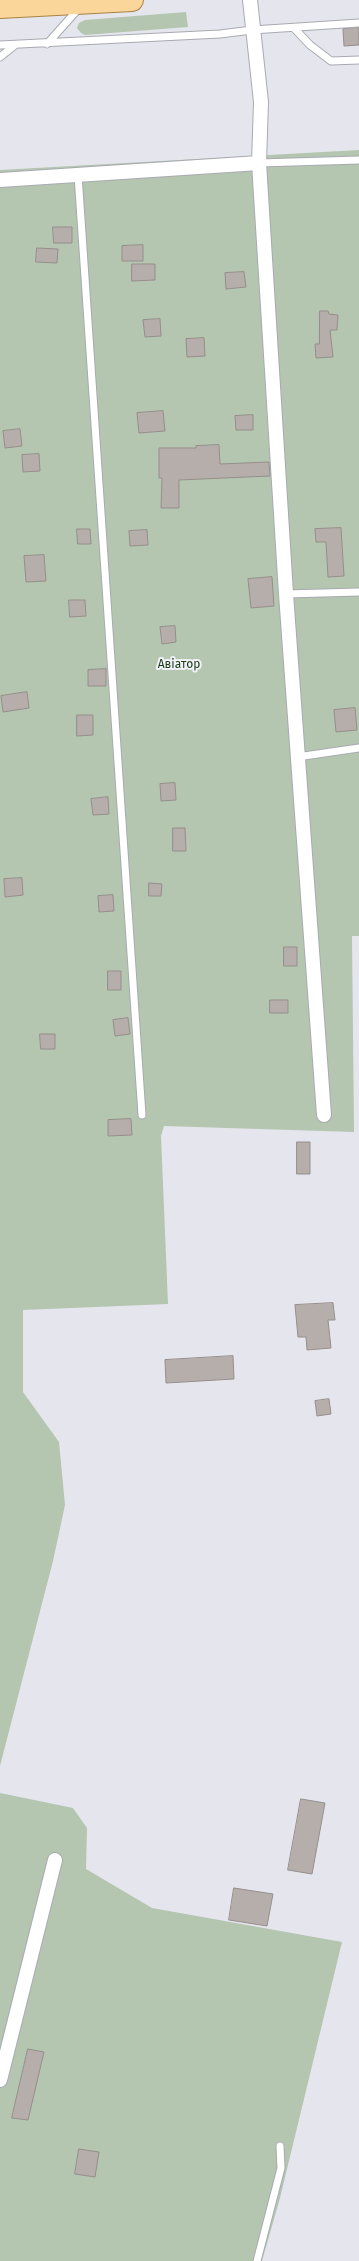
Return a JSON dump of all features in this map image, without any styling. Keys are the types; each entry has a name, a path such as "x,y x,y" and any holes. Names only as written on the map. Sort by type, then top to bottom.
{"main road":[{"path":"0,7 132,0"}],"street":[{"path":"250,0 260,102 259,163 286,594 324,1115"},
{"path":"0,180 259,163"},
{"path":"0,2080 55,1860"}],"lane":[{"path":"47,44 84,3"},
{"path":"0,45 47,44 220,34 252,30 359,23"},
{"path":"294,28 310,45 331,61 359,60"},
{"path":"0,57 15,45"},
{"path":"259,163 359,160"},
{"path":"78,174 142,1115"},
{"path":"286,594 359,592"},
{"path":"297,757 359,748"},
{"path":"257,2261 280,2168 280,2146"}],"green space":[{"path":"186,12 188,27 85,35 77,28 79,23 85,20"},
{"name":"Авіатор","path":"359,150 359,936 352,936 354,1132 164,1126 161,1136 168,1304 23,1310 23,1392 59,1442 65,1505 53,1561 0,1766 0,170"},
{"path":"0,1793 73,1808 87,1828 86,1869 152,1908 342,1942 280,2198 262,2261 0,2261"}],"building":[{"path":"359,28 359,45 344,46 343,29"},
{"path":"53,227 72,227 72,243 54,243"},
{"path":"143,245 143,261 122,261 122,246"},
{"path":"37,248 58,249 57,263 36,262"},
{"path":"132,264 155,264 155,280 132,281"},
{"path":"244,272 246,287 226,289 225,273"},
{"path":"320,311 328,311 329,314 338,315 337,330 330,330 333,357 316,358 315,344 319,344"},
{"path":"160,319 161,336 145,337 143,320"},
{"path":"204,338 205,356 187,357 186,339"},
{"path":"163,411 165,431 139,433 137,413"},
{"path":"253,415 253,430 236,430 235,416"},
{"path":"20,429 22,446 5,448 3,431"},
{"path":"219,445 220,464 269,462 270,476 179,480 179,508 161,508 162,478 159,478 159,448 196,448 196,446"},
{"path":"39,454 40,471 23,472 22,455"},
{"path":"341,528 344,576 328,577 326,542 316,542 315,529"},
{"path":"77,529 90,529 91,544 78,544"},
{"path":"147,530 148,545 130,546 129,531"},
{"path":"44,555 46,581 26,582 24,556"},
{"path":"272,577 274,606 251,608 248,579"},
{"path":"69,600 85,600 86,616 70,617"},
{"path":"175,626 176,642 162,644 160,627"},
{"path":"106,669 106,686 88,686 88,670"},
{"path":"27,692 29,708 3,712 1,696"},
{"path":"355,708 357,730 336,732 334,710"},
{"path":"77,715 93,715 93,735 77,736"},
{"path":"175,783 176,800 161,801 160,784"},
{"path":"108,797 109,814 93,815 91,799"},
{"path":"173,828 185,828 186,851 173,851"},
{"path":"22,878 23,895 5,897 4,879"},
{"path":"149,883 162,884 161,896 149,896"},
{"path":"113,895 114,911 99,912 98,896"},
{"path":"284,947 297,947 297,966 284,966"},
{"path":"108,971 121,971 121,990 108,990"},
{"path":"270,1000 288,1000 288,1013 270,1013"},
{"path":"128,1018 130,1034 115,1036 113,1020"},
{"path":"40,1034 55,1034 55,1049 41,1049"},
{"path":"131,1119 132,1135 108,1136 108,1120"},
{"path":"297,1142 310,1142 310,1174 297,1174"},
{"path":"333,1303 335,1320 328,1320 331,1348 307,1350 306,1337 298,1337 295,1305"},
{"path":"233,1356 234,1379 166,1383 165,1360"},
{"path":"329,1399 331,1414 317,1416 315,1401"},
{"path":"301,1799 325,1803 312,1874 288,1870"},
{"path":"234,1888 273,1894 267,1926 229,1920"},
{"path":"28,2049 44,2052 28,2120 12,2118"},
{"path":"79,2149 99,2152 95,2177 75,2174"}]}
